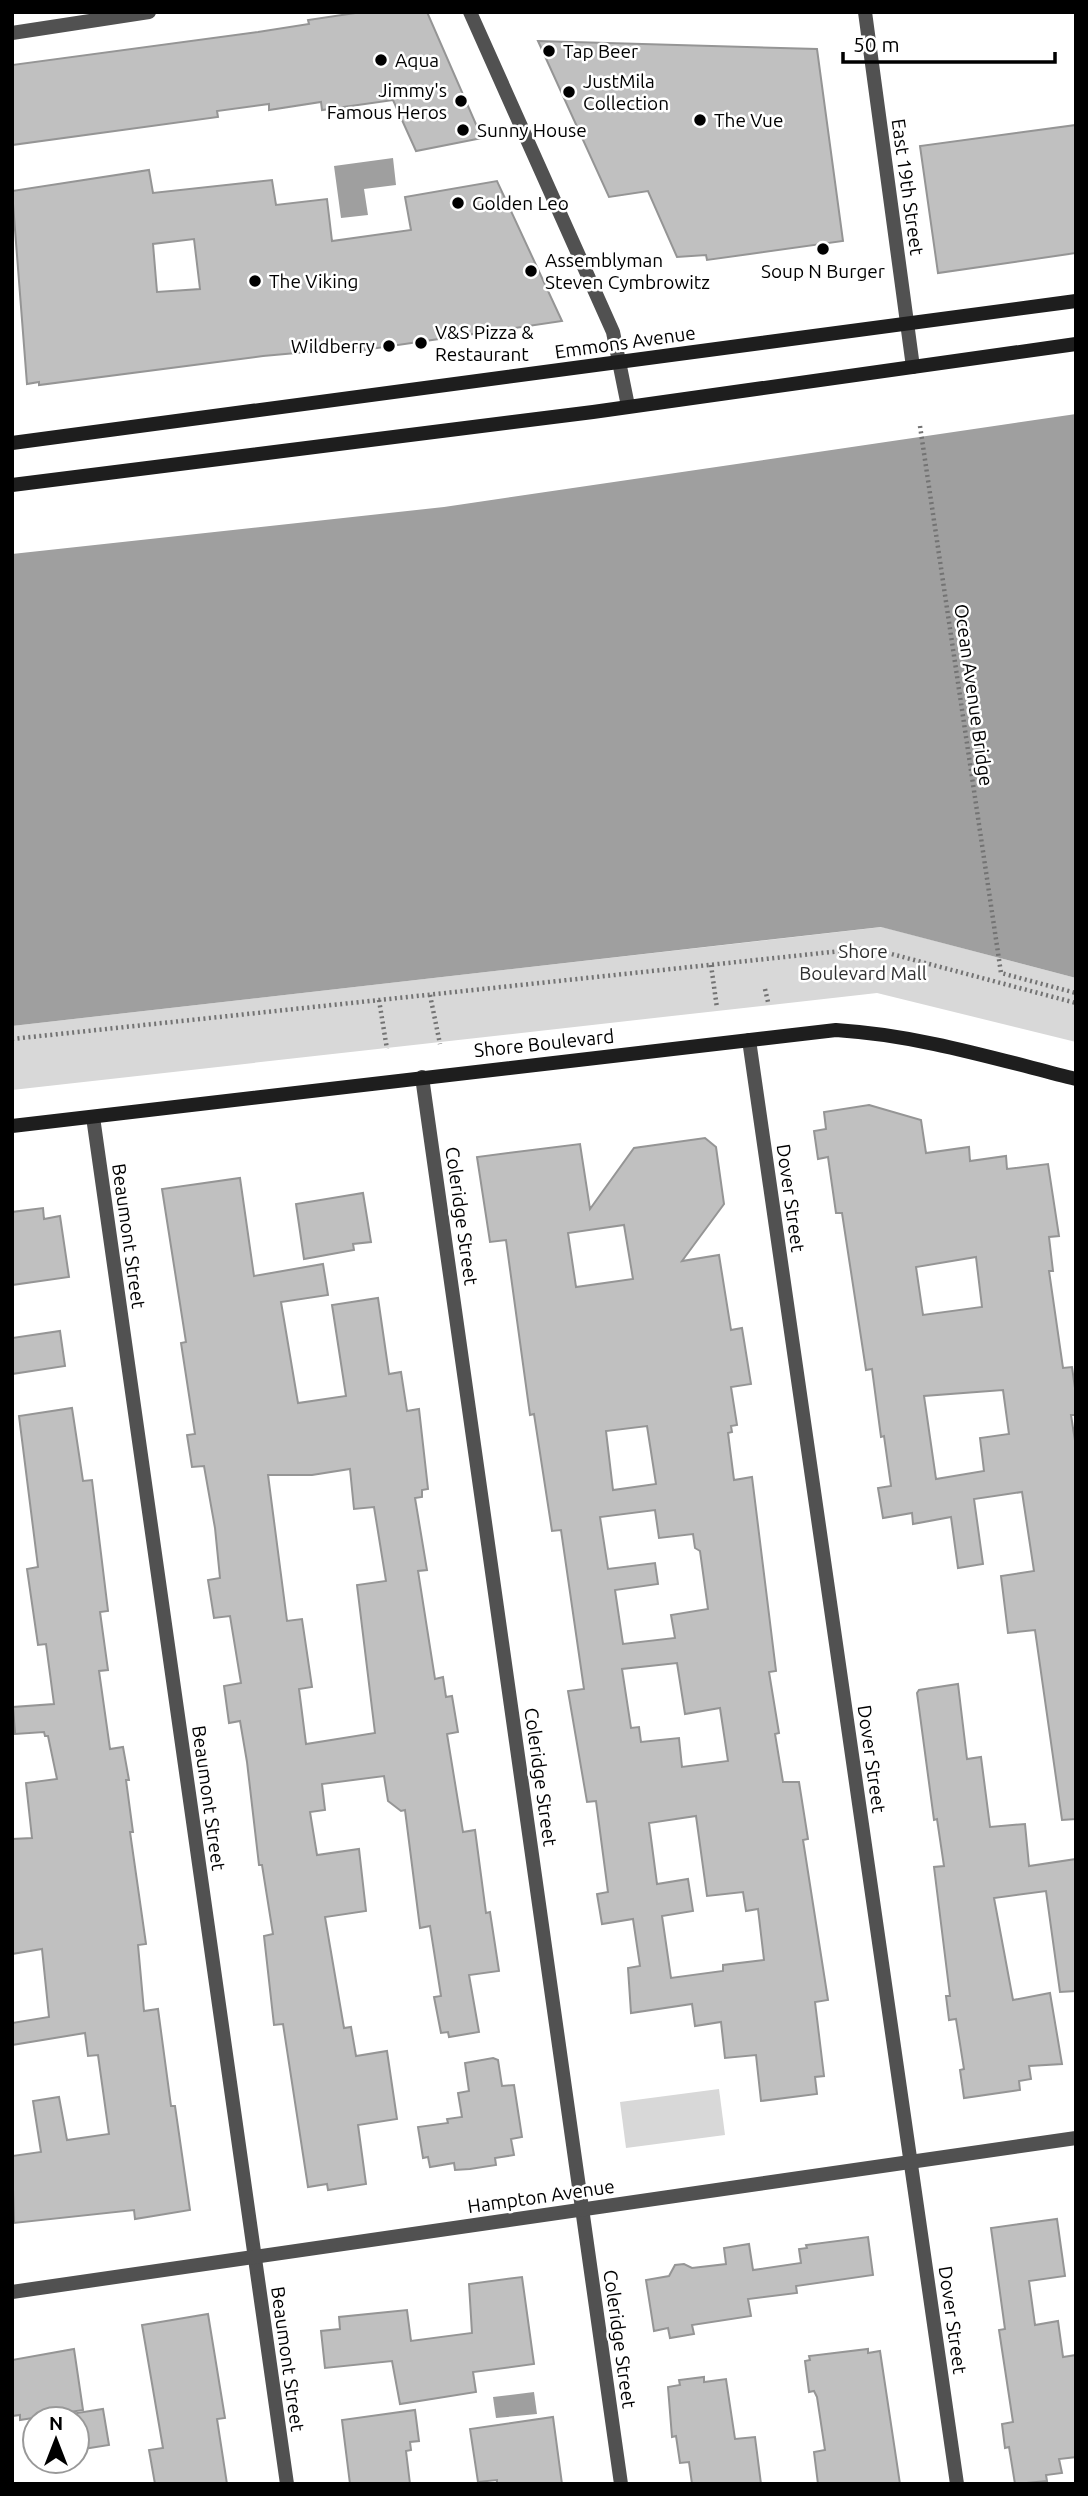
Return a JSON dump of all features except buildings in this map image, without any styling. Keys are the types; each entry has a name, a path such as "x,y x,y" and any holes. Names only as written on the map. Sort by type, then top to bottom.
{"main road":[{"name":"Emmons Avenue","path":"12,443 1076,301"},
{"path":"12,485 628,406 1076,344"},
{"name":"Shore Boulevard","path":"12,1126 836,1030 883,1032 1076,1079"}],"street":[{"path":"12,33 149,12"},
{"path":"470,12 613,332 628,406"},
{"name":"East 19th Street","path":"865,12 913,368"},
{"name":"Dover Street","path":"749,1040 957,2484"},
{"name":"Coleridge Street","path":"422,1077 621,2484"},
{"name":"Beaumont Street","path":"93,1117 287,2484"},
{"name":"Hampton Avenue","path":"12,2292 1076,2138"}],"path":[{"name":"Ocean Avenue Bridge","path":"920,426 1001,973 1076,993"},
{"path":"12,1039 869,948 1076,1003"},
{"path":"712,965 717,1008"},
{"path":"765,989 768,1002"},
{"path":"430,995 440,1044"},
{"path":"379,1000 387,1049"}],"green space":[{"name":"Shore Boulevard Mall","path":"882,927 1076,978 1076,1042 877,993 12,1090 12,1026"},
{"path":"719,2089 725,2135 626,2148 620,2102"}],"shaded area":[{"path":"393,158 396,185 364,189 368,215 341,218 334,166"},
{"path":"1076,414 1076,978 881,927 12,1026 12,554 444,507"},
{"path":"534,2392 537,2414 496,2418 493,2397"}],"place":[{"name":"Tap Beer","path":"549,51"},
{"name":"Aqua","path":"381,60"},
{"name":"JustMila Collection","path":"569,92"},
{"name":"Jimmy's Famous Heros","path":"461,101"},
{"name":"The Vue","path":"700,120"},
{"name":"Sunny House","path":"463,130"},
{"name":"Golden Leo","path":"458,203"},
{"name":"Soup N Burger","path":"823,249"},
{"name":"Assemblyman Steven Cymbrowitz","path":"531,271"},
{"name":"The Viking","path":"255,281"},
{"name":"V&S Pizza & Restaurant","path":"421,343"},
{"name":"Wildberry","path":"389,346"}]}
